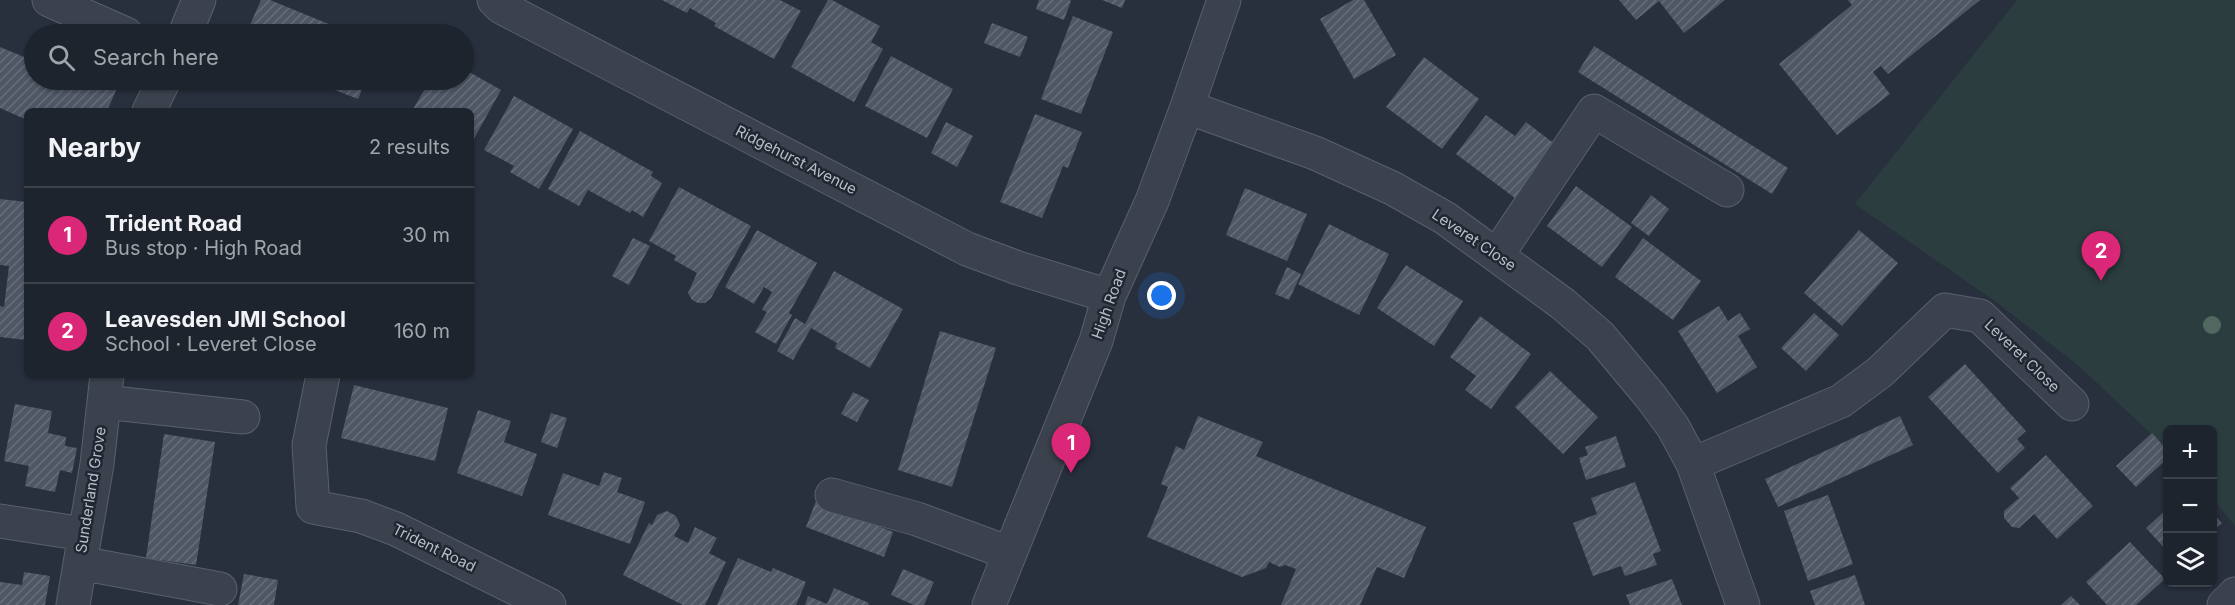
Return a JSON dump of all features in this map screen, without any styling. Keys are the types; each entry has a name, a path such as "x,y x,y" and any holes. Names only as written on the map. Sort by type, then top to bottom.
{"street":[{"path":"49,0 103,24"},
{"path":"189,24 199,0"},
{"name":"Ridgehurst Avenue","path":"494,0 509,11 966,249 1018,268 1109,296"},
{"name":"High Road","path":"989,605 1096,341 1109,296 1152,201 1224,0"},
{"path":"150,108 159,90"},
{"name":"Leveret Close","path":"1187,107 1315,153 1392,188 1445,218 1563,304 1600,336 1673,427 1693,464 1743,605"},
{"path":"1497,255 1594,111 1727,190"},
{"name":"Leveret Close","path":"1693,464 1841,400 1880,372 1945,310 1980,316 2072,404"},
{"name":"Trident Road","path":"322,378 309,445 313,507 361,516 396,529 549,605"},
{"path":"106,388 243,417"},
{"name":"Sunderland Grove","path":"73,605 97,464 106,388"},
{"path":"832,495 917,519 1009,553"},
{"path":"0,521 82,549 220,589"},
{"path":"2224,605 2235,594"}],"shaded area":[{"path":"2017,0 2235,0 2235,526 2217,504 2217,425 2163,425 2163,445 2079,366 1999,304 1855,204"}],"building":[{"path":"261,0 270,0 329,24 250,24"},
{"path":"662,0 780,0 801,11 774,59 714,26 716,23 690,8 687,13"},
{"path":"828,0 880,26 871,42 883,49 854,102 791,67"},
{"path":"1039,0 1071,1 1064,20 1036,9"},
{"path":"1102,0 1125,0 1122,8"},
{"path":"1353,0 1364,0 1396,55 1354,79 1320,19"},
{"path":"1619,0 1725,0 1684,33 1659,1 1636,20"},
{"path":"1848,0 1980,0 1888,74 1881,66 1873,72 1890,94 1837,135 1779,64 1852,5"},
{"path":"1073,16 1113,32 1081,114 1041,99"},
{"path":"992,23 1028,37 1020,57 984,43"},
{"path":"1594,46 1788,168 1772,194 1578,72"},
{"path":"0,47 24,57 24,90 116,90 108,108 24,108 24,119 0,108"},
{"path":"891,56 953,89 927,138 865,106"},
{"path":"1424,57 1479,99 1442,149 1386,107"},
{"path":"474,75 501,90 474,139 474,108 414,108 424,90 474,90"},
{"path":"335,90 362,90 358,99"},
{"path":"514,96 573,129 539,189 510,172 514,166 484,150"},
{"path":"1035,114 1082,132 1068,168 1063,166 1042,218 1000,202"},
{"path":"1486,115 1515,136 1526,122 1560,148 1519,201 1456,154"},
{"path":"946,122 973,136 957,167 931,153"},
{"path":"580,131 653,172 651,176 662,183 643,217 632,210 630,213 588,190 579,206 548,189"},
{"path":"1576,186 1632,227 1602,267 1547,226"},
{"path":"679,187 751,226 711,298 705,303 692,300 688,293 697,273 674,260 676,256 649,241"},
{"path":"1245,188 1307,214 1287,261 1226,235"},
{"path":"1651,195 1669,209 1649,236 1631,223"},
{"path":"0,199 24,202 24,340 0,337 0,306 4,307 9,266 0,265"},
{"path":"1329,224 1389,254 1359,315 1298,284"},
{"path":"757,230 817,263 789,313 792,315 776,344 755,332 767,312 762,310 772,292 764,287 754,304 725,287"},
{"path":"1859,230 1898,263 1842,326 1804,293"},
{"path":"633,238 650,246 629,285 612,276"},
{"path":"1643,238 1701,281 1673,320 1615,277"},
{"path":"1406,265 1463,301 1434,346 1377,308"},
{"path":"1287,267 1301,274 1289,300 1275,294"},
{"path":"834,271 903,309 870,368 835,348 837,343 811,328 793,360 777,351 795,318 805,324"},
{"path":"1719,306 1728,321 1740,313 1750,329 1738,336 1757,367 1717,393 1678,331"},
{"path":"1814,313 1839,335 1806,371 1781,348"},
{"path":"1480,316 1531,354 1491,409 1465,390 1476,376 1450,357"},
{"path":"940,331 996,348 952,487 898,470"},
{"path":"1965,364 2026,431 2017,439 2025,448 1998,473 1928,397"},
{"path":"1550,371 1598,417 1563,454 1515,407"},
{"path":"354,385 448,408 435,461 341,438"},
{"path":"853,392 869,400 857,422 841,414"},
{"path":"15,404 52,411 48,433 66,437 65,446 77,448 72,473 60,470 55,492 25,486 29,466 4,461"},
{"path":"478,410 511,421 504,442 537,454 522,496 457,473"},
{"path":"551,413 567,418 557,448 541,442"},
{"path":"1198,416 1263,442 1256,456 1426,527 1404,578 1377,567 1360,605 1281,605 1296,569 1285,565 1280,567 1269,562 1266,568 1242,577 1147,537 1168,487 1161,484 1176,446 1184,450"},
{"path":"1900,416 1913,445 1778,507 1765,479"},
{"path":"2152,433 2163,445 2163,463 2136,487 2116,466"},
{"path":"164,434 215,442 196,565 146,558"},
{"path":"1616,436 1626,467 1586,480 1579,458 1588,455 1585,447"},
{"path":"2046,455 2093,506 2057,539 2034,514 2019,528 2012,527 2004,518 2004,511 2019,498 2010,488"},
{"path":"604,472 622,478 617,492 645,502 630,544 548,515 563,473 599,486"},
{"path":"1635,482 1661,551 1653,554 1657,565 1625,576 1621,566 1593,576 1573,523 1597,514 1591,498"},
{"path":"1828,495 1853,564 1808,581 1784,511"},
{"path":"816,501 893,532 884,557 806,527"},
{"path":"667,511 676,516 680,525 674,536 688,543 695,527 717,538 709,553 726,562 705,605 683,605 623,575 649,523 652,525 657,515"},
{"path":"2163,513 2163,547 2146,528"},
{"path":"2130,542 2163,577 2163,581 2136,605 2107,605 2086,582"},
{"path":"738,558 771,572 773,568 806,582 796,605 717,605"},
{"path":"903,569 934,582 924,605 914,605 891,595"},
{"path":"24,572 50,576 45,605 0,605 0,582 22,585"},
{"path":"244,574 278,580 274,605 238,605"},
{"path":"1855,575 1865,605 1815,605 1810,591"},
{"path":"1672,579 1682,605 1630,605 1626,595"},
{"path":"834,588 869,603 868,605 805,605 808,596 827,604"},
{"path":"2071,596 2080,605 2061,605"}],"place":[{"name":"Leavesden JMI School","path":"2101,281"},
{"name":"Trident Road","path":"1071,473"}]}
